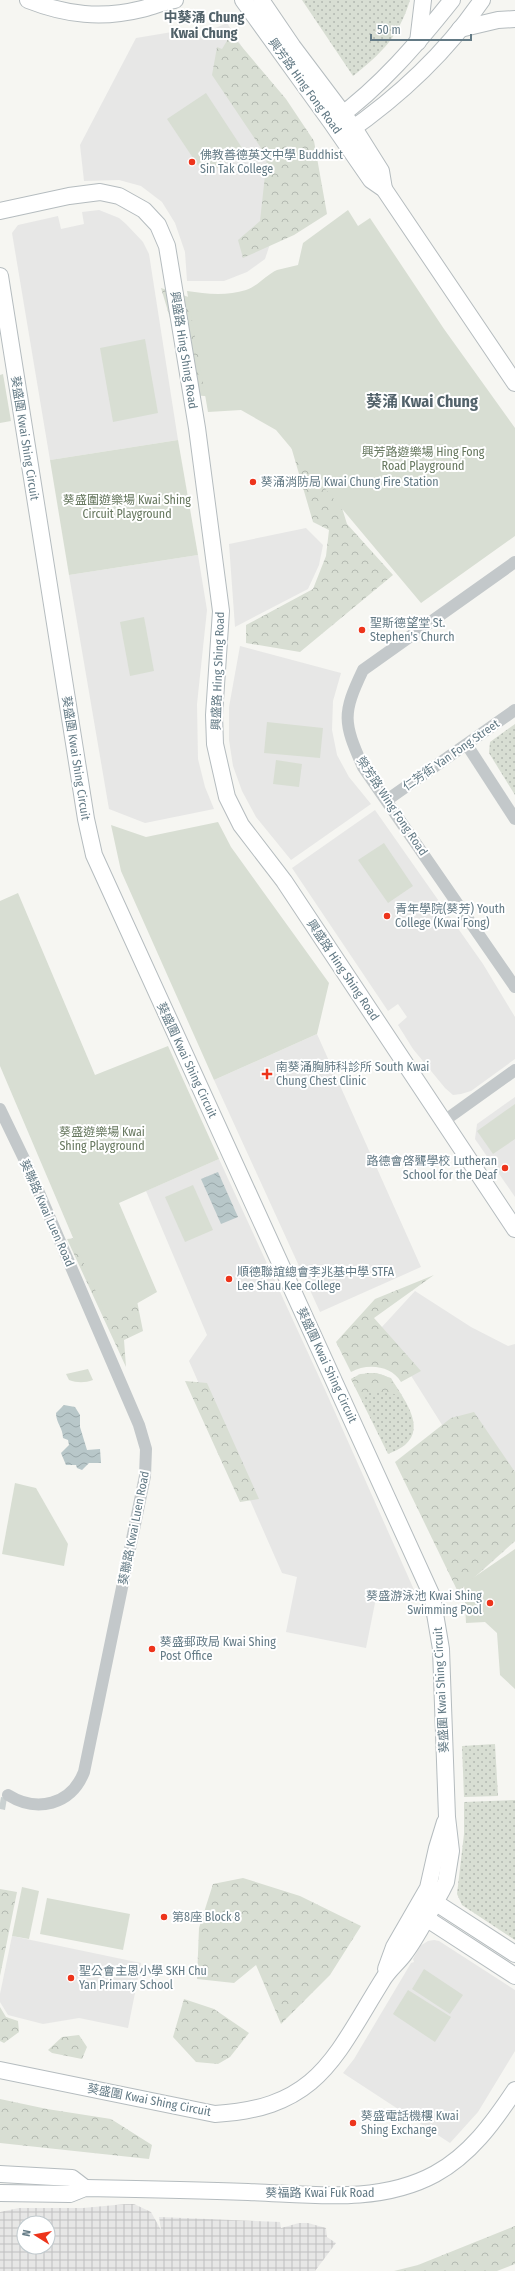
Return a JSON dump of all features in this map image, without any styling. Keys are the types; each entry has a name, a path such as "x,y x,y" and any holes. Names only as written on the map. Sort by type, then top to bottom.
{"street":[{"path":"28,0 59,11 97,16 142,9 170,1"},
{"name":"興芳路 Hing Fong Road","path":"243,0 338,118"},
{"name":"興芳路 Hing Fong Road","path":"261,0 338,118 381,171 384,189 515,383"},
{"path":"418,42 423,0"},
{"path":"338,118 395,67 418,42 452,0"},
{"path":"348,132 422,72 460,29 482,0"},
{"path":"460,29 498,20 515,19"},
{"name":"興盛路 Hing Shing Road","path":"0,211 69,196 100,192 119,196 144,210 158,225 167,246 197,428 221,611 214,715 215,744 227,797 241,825 280,876 515,1229"},
{"name":"葵盛圍 Kwai Shing Circuit","path":"0,276 86,819 94,855 432,1596 441,1649 447,1817 451,1851 446,1882 430,1899 421,1915 405,1953 383,1978 338,2054 328,2066 307,2085 287,2098 264,2107 241,2112 215,2114 0,2070"},
{"name":"榮芳路 Wing Fong Road","path":"515,563 363,670 352,694 346,716 351,742 363,767 515,987"},
{"name":"仁芳街 Yan Fong Street","path":"387,800 515,710"},
{"path":"467,745 515,819"},
{"path":"444,1121 515,1070"},
{"name":"葵聯路 Kwai Luen Road","path":"0,1109 28,1167 139,1425 146,1449 145,1476 84,1772 79,1784 53,1803 32,1805 7,1800"},
{"path":"430,1899 515,1954"},
{"path":"421,1915 515,1976"},
{"name":"葵福路 Kwai Fuk Road","path":"0,2193 70,2194 85,2188 335,2194 389,2192 435,2174 456,2161 475,2144 495,2121 515,2090"},
{"path":"0,2174 72,2178 85,2188"}],"shaded area":[{"name":"佛教善德英文中學 Buddhist Sin Tak College","path":"227,23 264,82 277,223 265,259 247,272 224,281 187,281 185,252 175,223 162,202 141,186 119,180 84,181 80,145 136,38 178,31 192,38"},
{"path":"99,210 119,218 126,224 143,242 149,254 178,440 50,460 12,233 18,225 58,216 61,229 84,224 82,212"},
{"path":"306,528 323,545 319,565 308,589 235,627 229,544"},
{"path":"198,555 207,610 197,704 198,759 205,787 214,809 145,823 109,809 69,575"},
{"path":"240,646 341,673 333,701 332,730 337,755 349,777 371,804 291,860 256,817 242,791 233,766 229,740 229,707"},
{"name":"青年學院(葵芳) Youth College (Kwai Fong)","path":"375,810 483,964 515,1017 515,1059 471,1091 453,1095 445,1088 413,1049 398,1025 407,1017 398,1004 388,1011 292,868"},
{"path":"317,1034 421,1267 320,1312 214,1080"},
{"name":"路德會啓聾學校 Lutheran School for the Deaf","path":"515,1097 515,1197 475,1139 477,1124"},
{"path":"219,1159 326,1392 419,1601 377,1593 366,1648 286,1632 297,1577 282,1573 189,1361 207,1335 146,1191"},
{"path":"415,1291 471,1327 508,1346 515,1344 515,1511 444,1428 381,1328"},
{"name":"聖公會主恩小學 SKH Chu Yan Primary School","path":"12,1936 141,1963 128,2028 79,2018 43,2024 8,2015 0,2002 0,1994"},
{"path":"428,1941 439,1941 515,1990 515,2051 478,2112 450,2143 343,2073 354,2059 411,1963 414,1962 413,1959 420,1946"},
{"path":"134,2204 151,2212 161,2230 159,2217 280,2222 281,2228 299,2223 308,2223 326,2228 327,2237 336,2243 315,2271 0,2271 0,2212 19,2208 83,2208"}],"green space":[{"path":"302,0 410,0 406,13 395,34 373,59 353,76"},
{"path":"231,34 286,99 314,141 327,214 294,235 243,258 238,240 260,221 267,157 212,75 217,47 222,49"},
{"path":"206,93 244,151 205,176 167,119"},
{"name":"興芳路遊樂場 Hing Fong Road Playground","path":"348,210 358,226 370,218 444,329 515,428 515,536 421,603 276,430 241,410 208,412 187,291 216,294 239,292 254,286 277,270 298,265 303,243"},
{"path":"161,288 207,303 324,450 347,524 393,575 300,652 246,643 246,625 313,589 326,556 329,530 313,522 290,443 260,401 193,395"},
{"path":"145,339 158,413 113,422 100,348"},
{"path":"3,374 11,421 0,423 0,375"},
{"name":"葵盛圍遊樂場 Kwai Shing Circuit Playground","path":"178,440 198,555 69,575 50,460"},
{"path":"144,617 154,671 130,676 120,622"},
{"path":"267,722 323,728 320,758 264,753"},
{"path":"515,724 515,795 489,753 490,742"},
{"path":"276,760 302,764 299,787 273,784"},
{"path":"218,822 231,847 329,983 317,1034 214,1080 121,871 111,825 146,837"},
{"path":"384,843 413,886 388,903 358,860"},
{"name":"葵盛遊樂場 Kwai Shing Playground","path":"18,893 95,1075 168,1046 219,1159 119,1203 157,1292 108,1320 0,1066 0,901"},
{"path":"515,1104 515,1139 493,1154 477,1131"},
{"path":"193,1185 213,1230 185,1242 165,1197"},
{"path":"86,1237 136,1296 143,1331 124,1340 126,1367 67,1239"},
{"path":"434,1275 374,1318 421,1371 401,1382 397,1376 391,1372 378,1367 364,1367 351,1372 336,1342 375,1299"},
{"path":"88,1369 93,1380 87,1382 69,1380 66,1374"},
{"path":"367,1373 384,1375 394,1384 401,1395 373,1391 360,1396 351,1379"},
{"path":"376,1373 391,1378 406,1403 413,1420 414,1429 411,1437 405,1445 388,1454 351,1379 360,1374"},
{"path":"185,1381 207,1383 259,1499 240,1502"},
{"path":"474,1412 515,1472 515,1541 458,1592 395,1462 451,1418"},
{"path":"15,1483 36,1488 68,1544 64,1566 2,1554"},
{"name":"葵盛游泳池 Kwai Shing Swimming Pool","path":"515,1549 515,1689 500,1675 497,1633 485,1622 466,1623 464,1584"},
{"path":"495,1744 498,1796 464,1797 462,1746"},
{"path":"515,1800 515,1940 462,1905 457,1894 464,1834 464,1802"},
{"path":"243,1878 300,1896 361,1926 330,1975 281,2024 256,1965 234,1983 197,1979 199,1928 213,1884"},
{"path":"22,1887 39,1891 29,1939 12,1936"},
{"path":"0,1889 17,1892 0,1976"},
{"path":"47,1898 130,1914 123,1950 40,1934"},
{"path":"424,1969 463,1995 450,2014 412,1989"},
{"path":"408,1990 451,2017 435,2042 393,2014"},
{"path":"184,1999 214,2009 249,2033 230,2057 218,2064 196,2062 173,2037"},
{"path":"0,2007 6,2017 18,2021 19,2032 4,2043 0,2041"},
{"path":"79,2035 87,2047 82,2059 52,2053 48,2050 62,2037"},
{"path":"0,2099 47,2109 111,2119 152,2145 149,2159 0,2143"},
{"path":"515,2226 515,2264 497,2271 394,2271 418,2265"}],"water":[{"path":"218,1172 238,1217 221,1224 201,1179"},
{"path":"64,1405 75,1407 80,1415 80,1427 87,1450 100,1449 101,1463 89,1463 82,1470 77,1468 76,1465 66,1465 61,1453 69,1445 68,1440 63,1438 56,1413"}],"tunnel":[{"path":"0,1803 6,1804"}],"place":[{"name":"佛教善德英文中學 Buddhist Sin Tak College","path":"192,162"},
{"name":"葵涌消防局 Kwai Chung Fire Station","path":"253,482"},
{"name":"聖斯德望堂 St. Stephen's Church","path":"362,630"},
{"name":"青年學院(葵芳) Youth College (Kwai Fong)","path":"387,916"},
{"name":"南葵涌胸肺科診所 South Kwai Chung Chest Clinic","path":"267,1074"},
{"name":"路德會啓聾學校 Lutheran School for the Deaf","path":"505,1168"},
{"name":"順德聯誼總會李兆基中學 STFA Lee Shau Kee College","path":"229,1279"},
{"name":"葵盛游泳池 Kwai Shing Swimming Pool","path":"490,1603"},
{"name":"葵盛郵政局 Kwai Shing Post Office","path":"152,1649"},
{"name":"第8座 Block 8","path":"164,1917"},
{"name":"聖公會主恩小學 SKH Chu Yan Primary School","path":"71,1978"},
{"name":"葵盛電話機樓 Kwai Shing Exchange","path":"353,2123"}],"district":[{"name":"中葵涌 Chung Kwai Chung","path":"204,26"},
{"name":"葵涌 Kwai Chung","path":"422,401"}]}
